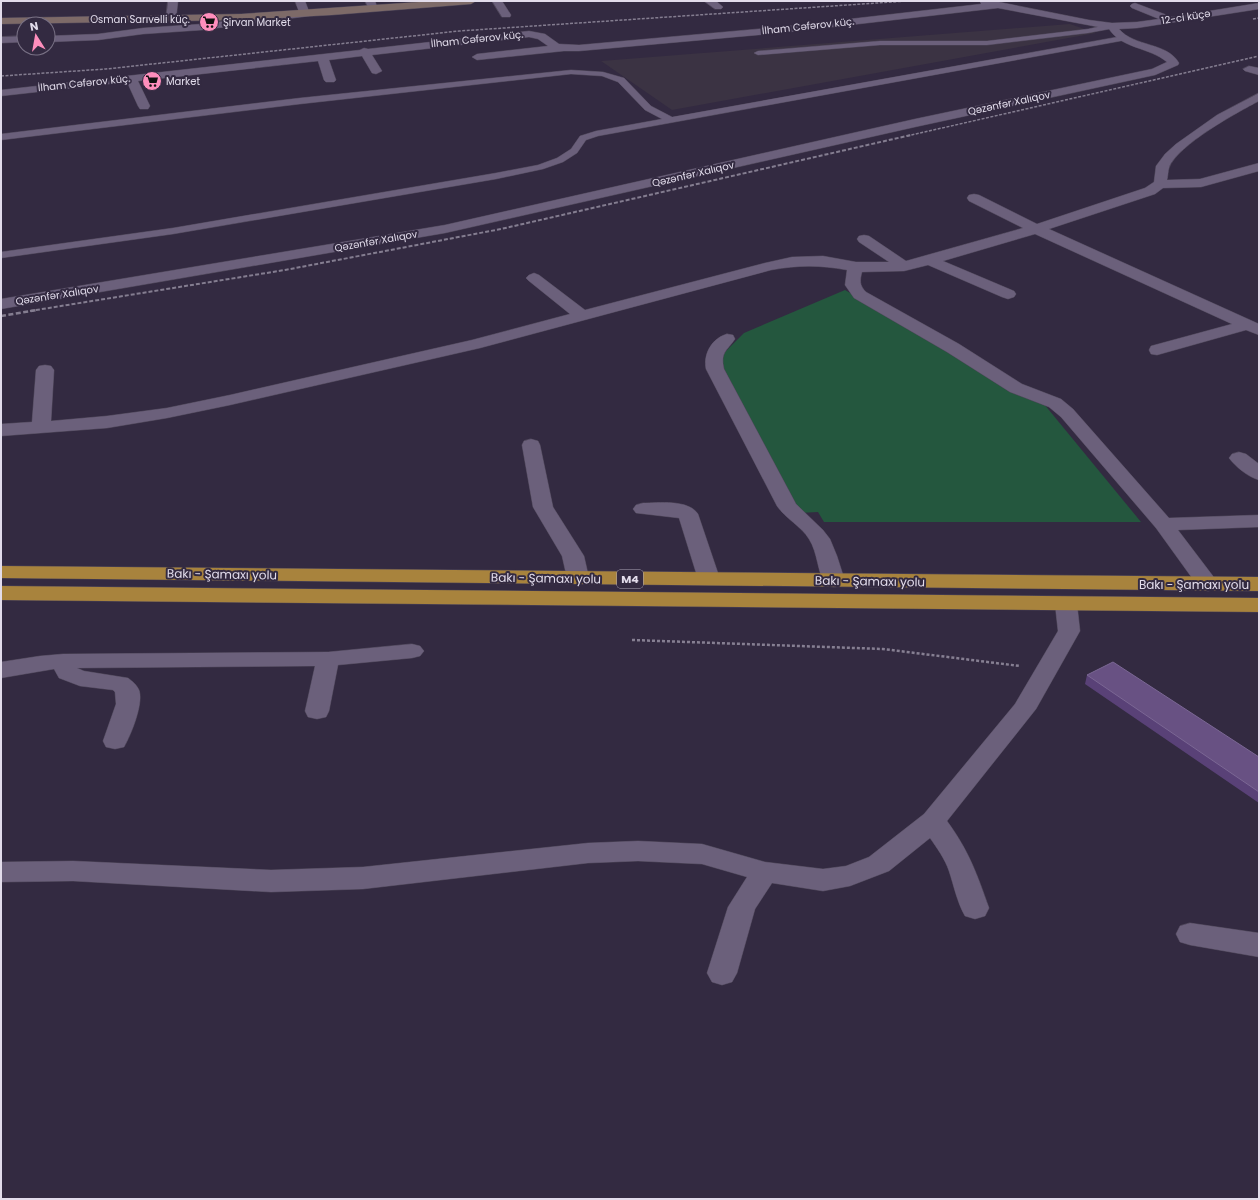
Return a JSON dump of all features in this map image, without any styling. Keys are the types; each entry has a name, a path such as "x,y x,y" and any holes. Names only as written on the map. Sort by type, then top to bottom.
{"highway":[{"name":"Bakı - Şamaxı yolu","path":"1,572 709,580 1259,584"},
{"name":"Bakı - Şamaxı yolu","path":"1,593 1259,605"}],"street":[{"path":"171,19 173,1"},
{"path":"300,1 305,14"},
{"path":"56,39 98,37 143,31 239,24 372,5 471,1"},
{"path":"497,1 506,16"},
{"path":"709,1 718,7"},
{"path":"979,1 1088,23 1112,26"},
{"name":"İlham Cəfərov küç.","path":"1,93 364,51 529,34 541,36 553,45 561,48 579,48 780,30 998,5"},
{"path":"1135,6 1194,27"},
{"name":"12-ci küçə","path":"1112,26 1137,25 1259,6"},
{"name":"Osman Sarıvəlli küç.","path":"1,21 171,19 239,24"},
{"name":"Qəzənfər Xalıqov","path":"1,304 328,250 501,217 915,123 1155,72 1174,64 1173,61 1166,55 1123,38 1116,33 1112,26"},
{"path":"1,40 16,39"},
{"path":"477,57 561,48"},
{"path":"364,51 376,71"},
{"path":"322,56 330,80"},
{"path":"242,66 248,77"},
{"path":"131,78 144,106"},
{"path":"1160,184 1162,168 1173,154 1212,123 1259,96"},
{"path":"1,430 107,422 160,414 230,400 474,344 792,262 823,261 856,267 875,268 904,266 1036,229 1144,193 1160,184 1201,183 1259,167"},
{"path":"974,198 1036,229 1255,328"},
{"path":"864,239 904,266"},
{"path":"929,260 1008,294"},
{"path":"856,267 852,283 854,289 860,295 953,348 1016,388 1054,403 1067,413 1163,524 1208,584"},
{"path":"534,278 582,315"},
{"path":"1157,350 1255,328"},
{"path":"727,339 717,348 712,359 715,369 787,506 794,515 816,534 820,541 834,581"},
{"path":"41,427 45,370"},
{"path":"531,445 543,507 573,556 578,578"},
{"path":"1240,458 1259,474"},
{"path":"643,509 677,510 688,514 709,580"},
{"path":"1163,524 1259,521"},
{"path":"1,872 73,871 271,881 363,878 588,853 638,851 702,854 765,872 823,880 850,876 880,864 933,821 1024,709 1069,631 1066,604"},
{"path":"1,670 40,663 63,661 328,659 412,651"},
{"path":"317,711 328,659"},
{"path":"63,661 67,673 80,678 120,683 127,690 128,704 115,741"},
{"path":"933,821 951,847 962,869 975,908"},
{"path":"722,973 742,907 765,872"},
{"path":"1190,934 1259,945"}],"lane":[{"path":"758,53 880,43 987,43 1088,31 1112,26"},
{"path":"1,255 173,231 496,176 540,167 560,160 574,150 583,138 596,134 957,67 1123,38"},
{"path":"1,137 518,76 571,72 603,74 621,80 648,108 672,121"}],"path":[{"path":"632,640 882,649 1046,669"}],"shaded area":[{"path":"1070,24 1096,33 672,110 601,61"}],"green space":[{"path":"845,290 1044,404 1141,522 824,522 818,512 799,513 723,367 721,356 744,333"}],"building":[{"path":"1113,662 1259,757 1259,792 1087,675"}],"railway":[{"path":"1,76 106,69 459,31 907,1"},
{"path":"1253,19 1259,18"},
{"path":"907,136 1259,56"},
{"path":"30,311 285,270 501,229 911,135"},
{"path":"1,316 37,310"}],"place":[{"name":"Şirvan Market","path":"209,22"},
{"name":"Market","path":"152,81"}]}
